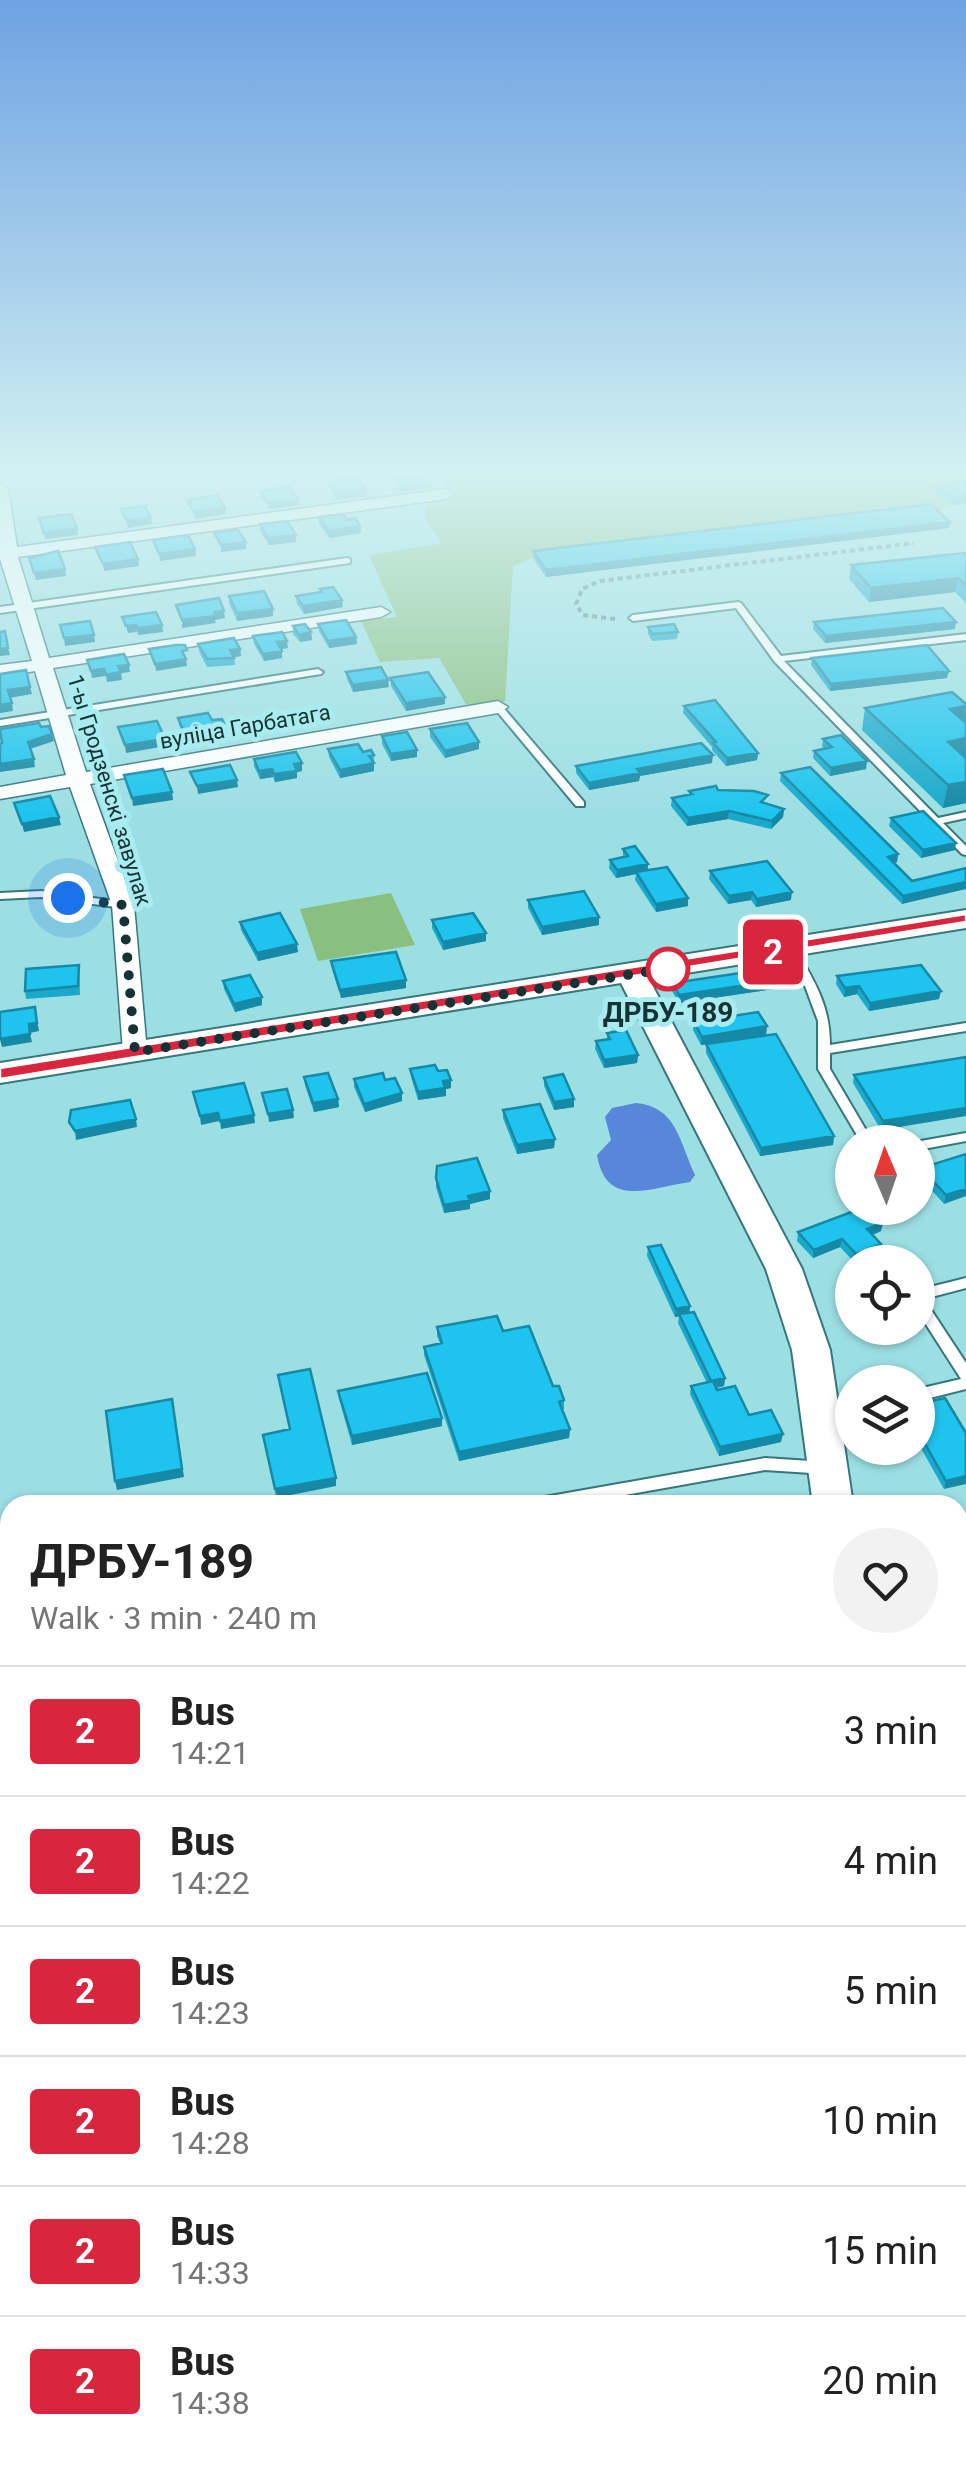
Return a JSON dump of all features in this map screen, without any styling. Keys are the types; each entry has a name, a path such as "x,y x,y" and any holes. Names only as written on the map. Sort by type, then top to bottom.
{"street":[{"name":"1-ы Гродзенскі завулак","path":"16,586 45,665 78,780 123,905 135,1052"},
{"path":"0,671 381,612"},
{"name":"вуліца Гарбатага","path":"0,793 498,706"},
{"path":"0,1073 966,919"},
{"path":"632,975 784,1269 835,1411"},
{"path":"831,1495 827,1468 835,1420"}],"lane":[{"path":"0,610 167,586"},
{"path":"633,618 738,604 777,658 966,852"},
{"path":"777,658 966,637"},
{"path":"0,723 318,672"},
{"path":"498,706 580,804"},
{"path":"842,725 860,722"},
{"path":"938,820 966,815"},
{"path":"0,896 42,894 123,905"},
{"path":"790,949 811,986 824,1021 824,1068 858,1125"},
{"path":"824,1050 966,1026"},
{"path":"935,1143 966,1137"},
{"path":"935,1293 966,1283"},
{"path":"935,1325 966,1375"},
{"path":"935,1391 966,1382"},
{"path":"615,1495 765,1464 827,1468"}],"path":[{"path":"589,586 582,590 576,604 583,615 605,620 633,618"}],"green space":[{"path":"383,586 512,586 505,702 466,704 439,658 380,662 361,621 397,617"},
{"path":"391,893 415,945 318,961 300,909"}],"water":[{"path":"636,1103 660,1111 675,1128 695,1175 690,1182 632,1191 610,1183 602,1172 597,1155 611,1140 605,1117 612,1108"}],"building":[{"path":"333,587 342,600 303,606 296,596 322,592 320,589"},
{"path":"264,591 273,609 237,613 229,596"},
{"path":"219,598 224,611 214,612 215,616 182,620 176,605"},
{"path":"943,608 956,622 826,636 814,622"},
{"path":"156,612 162,625 126,626 122,617"},
{"path":"346,620 356,637 328,641 318,624"},
{"path":"90,621 94,635 64,638 60,625"},
{"path":"305,624 311,632 299,635 293,626"},
{"path":"674,624 678,632 652,634 648,627"},
{"path":"5,631 8,648 0,649 0,632"},
{"path":"282,632 287,641 277,642 282,651 263,654 253,636"},
{"path":"234,638 240,649 230,650 234,658 207,659 198,644"},
{"path":"185,645 187,650 182,651 186,659 155,664 149,649"},
{"path":"927,645 949,671 831,684 812,658"},
{"path":"124,654 129,665 118,666 121,672 106,675 104,669 91,671 87,660"},
{"path":"381,667 388,680 353,685 346,672"},
{"path":"26,670 30,687 8,690 12,703 0,705 0,674"},
{"path":"428,672 445,697 406,703 390,678"},
{"path":"952,692 966,704 950,709 966,723 966,738 948,742 966,758 966,782 948,785 865,708"},
{"path":"715,700 758,753 727,758 684,706"},
{"path":"208,713 212,720 222,719 228,731 187,738 178,718"},
{"path":"157,721 165,739 125,745 118,727"},
{"path":"39,723 41,727 49,726 52,734 28,742 34,759 0,764 0,729"},
{"path":"467,723 479,742 445,751 430,729"},
{"path":"407,732 417,750 391,754 382,736"},
{"path":"841,735 867,761 831,768 814,751 832,747 823,739"},
{"path":"701,743 713,755 637,769 640,773 589,783 576,766"},
{"path":"358,744 363,752 371,750 374,755 369,756 374,763 340,770 328,749"},
{"path":"296,752 302,763 294,764 297,771 259,771 254,759"},
{"path":"230,765 237,780 197,786 190,772"},
{"path":"810,767 898,854 888,857 912,881 966,868 966,882 903,896 781,773"},
{"path":"163,769 172,792 132,798 124,775"},
{"path":"716,786 718,790 768,795 761,802 784,809 772,821 729,811 688,818 672,798"},
{"path":"50,796 59,817 22,824 14,803"},
{"path":"923,811 956,843 923,850 891,818"},
{"path":"635,846 648,864 617,870 610,860 628,856 623,849"},
{"path":"767,861 792,892 757,899 752,892 729,896 710,871"},
{"path":"667,867 688,898 656,904 636,872"},
{"path":"584,891 599,917 542,927 528,900"},
{"path":"280,913 297,944 257,953 240,922"},
{"path":"473,913 486,933 443,942 432,920"},
{"path":"396,952 406,980 340,990 331,961"},
{"path":"79,965 78,986 25,991 26,969"},
{"path":"921,965 941,991 870,1003 859,986 845,988 837,976"},
{"path":"781,967 788,979 679,995 673,983"},
{"path":"250,975 262,997 234,1004 223,981"},
{"path":"35,1007 37,1023 29,1024 30,1034 0,1039 0,1012"},
{"path":"758,1012 767,1026 702,1037 694,1022"},
{"path":"626,1030 638,1055 604,1060 596,1041 610,1039 607,1033"},
{"path":"776,1034 834,1136 761,1148 706,1044"},
{"path":"966,1057 966,1108 883,1121 854,1075"},
{"path":"435,1065 438,1071 447,1070 451,1080 443,1081 445,1088 418,1092 410,1069"},
{"path":"328,1073 338,1099 313,1103 304,1077"},
{"path":"383,1073 385,1080 395,1078 402,1093 364,1104 354,1079"},
{"path":"563,1074 574,1099 554,1102 544,1078"},
{"path":"244,1083 254,1115 220,1121 218,1113 200,1116 193,1092"},
{"path":"287,1089 293,1110 268,1114 262,1093"},
{"path":"130,1100 136,1119 75,1131 69,1122 71,1110"},
{"path":"540,1104 555,1139 517,1145 503,1110"},
{"path":"966,1154 966,1189 946,1195 935,1183 935,1164"},
{"path":"477,1158 490,1191 444,1205 436,1178 437,1166"},
{"path":"835,1218 835,1225 878,1225 867,1229 881,1244 848,1245 842,1239 814,1250 798,1232"},
{"path":"661,1245 690,1306 676,1309 648,1247"},
{"path":"694,1312 725,1378 711,1381 679,1314"},
{"path":"497,1316 503,1331 529,1326 553,1386 559,1386 564,1400 559,1402 570,1429 459,1452 424,1347 442,1343 437,1327"},
{"path":"310,1369 336,1478 275,1489 263,1435 290,1429 278,1375"},
{"path":"427,1373 442,1418 352,1436 338,1391"},
{"path":"713,1381 717,1390 735,1386 749,1415 771,1410 783,1434 720,1447 691,1386"},
{"path":"945,1398 966,1433 966,1476 946,1481 935,1461 935,1400"},
{"path":"172,1399 182,1469 115,1481 106,1411"}],"bus line":[{"name":"2","path":"0,1073 966,919"}],"place":[{"name":"ДРБУ-189","path":"668,969"}],"route":[{"path":"68,898 123,905 135,1052 672,968 668,969"}]}
